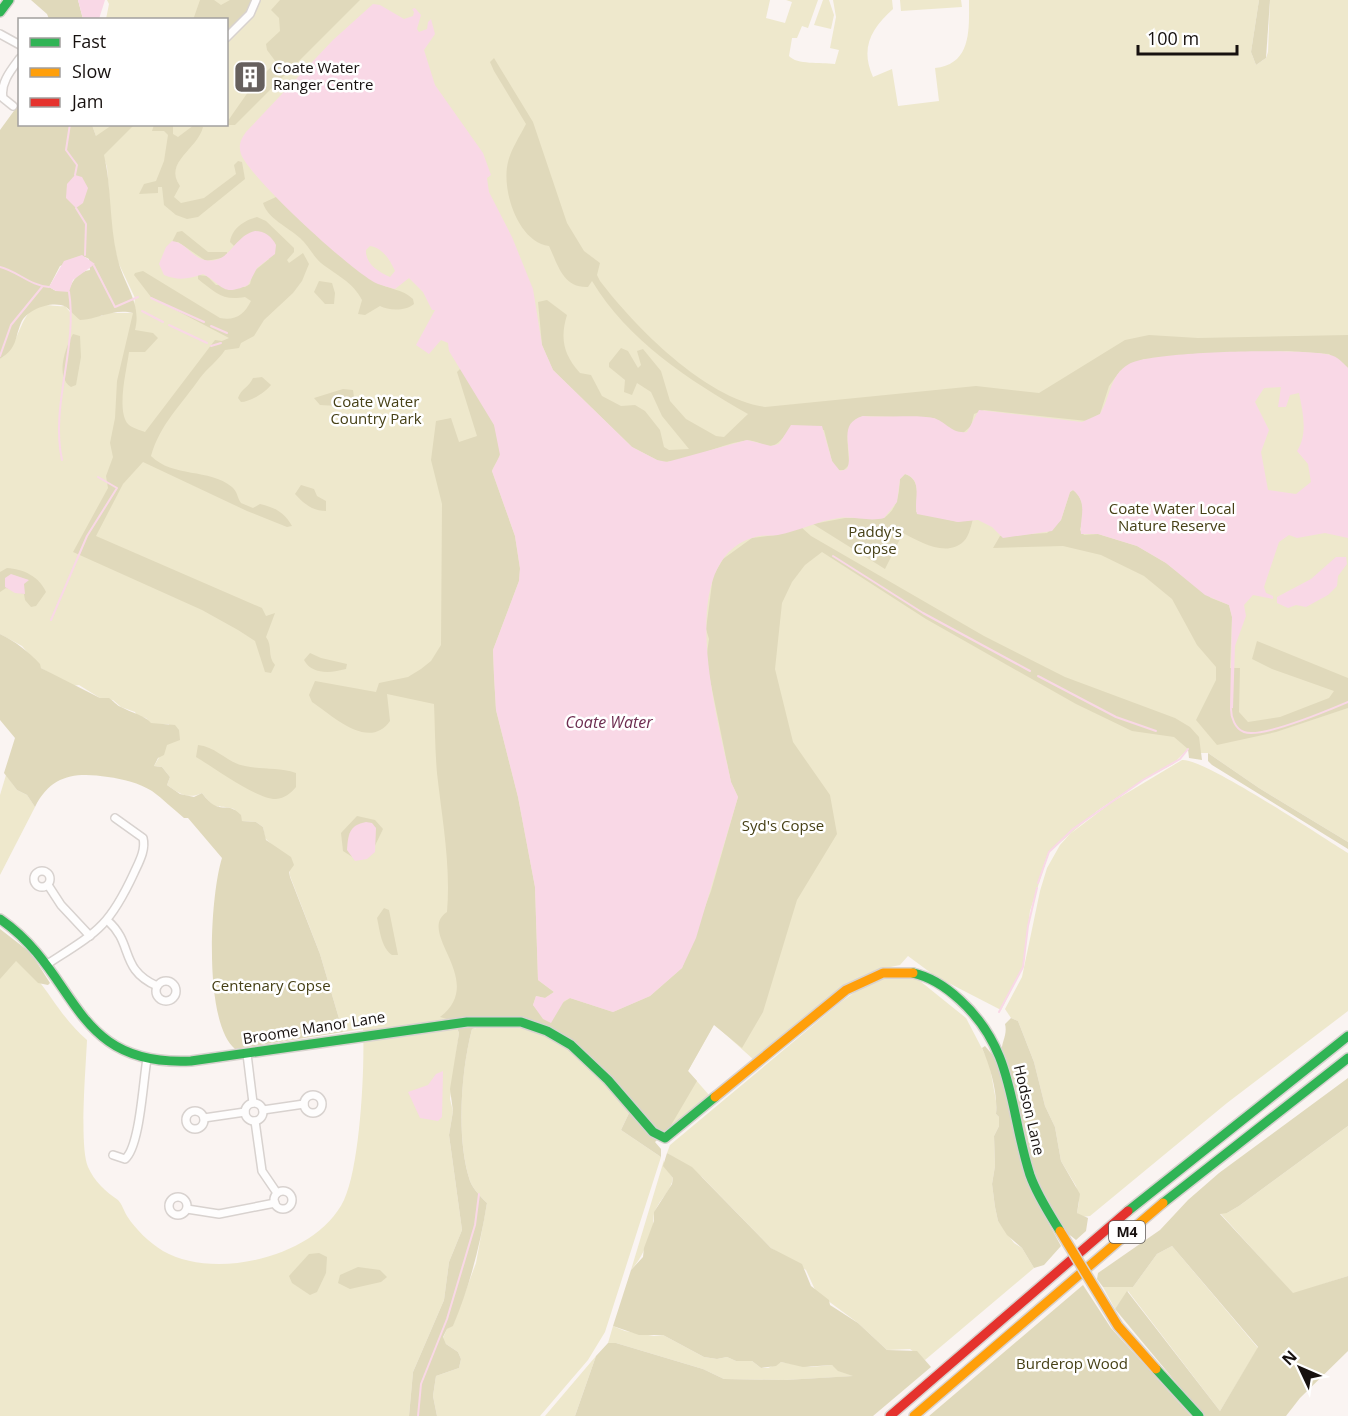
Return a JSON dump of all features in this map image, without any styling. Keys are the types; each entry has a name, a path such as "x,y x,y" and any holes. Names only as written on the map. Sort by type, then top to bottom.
{"main road":[{"path":"0,12 9,0"},
{"name":"Broome Manor Lane","path":"0,919 29,939 48,963 78,1014 93,1032 117,1050 147,1059 176,1061 247,1054 384,1032 479,1022 522,1022 556,1036 579,1052 653,1132"},
{"name":"Hodson Lane","path":"653,1132 665,1138 676,1131 860,981 888,972 915,973 958,998 989,1034 1006,1072 1031,1178 1060,1231 1118,1326 1198,1416"},
{"name":"M4","path":"890,1416 1130,1209 1348,1036"},
{"name":"M4","path":"914,1416 1139,1222 1348,1058"}],"street":[{"path":"228,36 250,14 256,0"},
{"path":"0,34 18,44"},
{"path":"13,106 3,98 2,89 6,78 18,61"},
{"path":"48,963 90,936 108,921 118,908 144,847 140,834 115,818"},
{"path":"118,829 123,822"},
{"path":"48,885 61,905 90,936"},
{"path":"108,921 121,935 134,971 157,986"},
{"path":"247,1054 253,1103"},
{"path":"113,1155 125,1159 131,1149 140,1115 147,1059"},
{"path":"245,1112 247,1107 253,1103 261,1105 263,1110 261,1117 255,1121"},
{"path":"263,1110 304,1104"},
{"path":"204,1118 245,1112"},
{"path":"245,1112 247,1117 255,1121"},
{"path":"255,1121 262,1171 278,1193"},
{"path":"275,1203 280,1209 286,1209 292,1202 288,1192 278,1193"},
{"path":"275,1203 278,1193"},
{"path":"187,1209 219,1214 275,1203"}],"green space":[{"path":"31,0 78,0 83,18 49,18"},
{"path":"107,0 770,0 766,18 785,23 792,2 786,0 818,0 808,28 802,26 797,38 792,38 789,56 797,61 835,64 839,50 830,48 836,17 833,0 892,0 893,9 879,24 870,40 868,57 873,77 892,69 898,106 939,101 935,68 956,60 962,52 968,33 969,0 1259,0 1251,52 1256,65 1266,58 1268,52 1270,0 1348,0 1348,842 1259,788 1208,753 1188,749 1173,764 1143,780 1097,811 1049,852 1030,911 1023,967 1001,1010 935,976 908,956 900,965 881,969 850,982 754,1060 714,1024 688,1071 709,1095 707,1102 667,1132 662,1132 581,1054 539,1025 454,1022 459,1033 450,1099 453,1111 449,1135 462,1230 449,1262 444,1300 413,1372 409,1416 0,1416 0,945 14,955 37,978 65,1016 87,1040 83,1124 85,1157 88,1167 101,1186 119,1202 139,1231 163,1251 185,1260 209,1264 236,1263 263,1258 289,1249 312,1236 331,1220 344,1200 354,1164 360,1116 363,1029 343,1032 320,954 290,876 288,862 283,854 265,838 263,827 256,822 242,821 234,809 214,806 202,793 188,796 167,785 170,777 162,767 154,766 167,744 169,724 151,724 146,718 137,716 135,712 121,707 113,700 100,698 79,685 72,686 41,668 22,646 0,634 0,359 13,344 25,318 37,307 65,306 70,312 101,316 108,313 133,313 135,298 118,262 112,235 107,167 92,126 228,126 228,18 106,18 109,4"},
{"path":"200,0 214,0 221,5 230,0 254,0 244,18 228,34 228,18 194,18"},
{"path":"280,0 360,0 235,125 228,125 228,121 253,85 276,62 267,50 266,44 280,31 279,18 271,10"},
{"path":"823,0 829,0 834,15 831,29 814,25"},
{"path":"900,0 961,0 962,7 901,11"},
{"path":"1259,0 1270,0 1266,58 1256,65 1251,52"},
{"path":"494,58 533,122 567,223 584,251 600,263 597,275 600,281 632,319 674,358 696,376 742,401 765,407 976,386 1039,393 1125,340 1149,335 1198,338 1348,335 1348,368 1329,354 1287,351 1144,359 1120,371 1109,386 1100,414 1087,421 984,410 974,414 971,426 963,433 953,431 934,418 863,416 856,420 849,430 849,465 844,470 837,470 832,461 824,430 785,435 779,442 769,446 743,441 682,459 661,462 632,447 553,370 542,345 538,302 547,300 567,315 564,346 580,373 591,375 602,396 621,406 635,405 645,411 660,430 664,447 669,450 689,449 662,416 651,392 637,383 632,395 624,392 625,380 609,367 609,363 621,348 628,351 638,368 641,365 637,351 643,349 661,371 670,401 686,419 716,436 724,437 748,414 682,373 641,340 606,302 592,281 588,287 573,284 562,274 549,246 538,242 521,225 510,200 506,173 511,152 526,124 494,71 490,62"},
{"path":"18,105 18,126 92,126 96,136 111,126 133,126 104,155 115,247 136,311 135,330 153,333 158,338 145,352 129,352 123,389 123,409 128,424 134,428 145,432 215,340 222,341 229,338 151,297 134,275 135,273 143,271 220,318 230,319 242,313 251,301 245,297 230,298 220,295 198,279 198,275 207,276 216,285 245,287 250,284 253,272 269,259 238,242 234,246 230,242 236,229 248,220 257,217 266,221 294,248 294,252 287,260 289,263 303,253 309,264 302,281 293,293 264,320 254,336 241,343 239,348 225,350 203,374 166,424 151,456 170,467 223,481 234,489 241,503 253,508 260,504 275,509 286,517 292,526 287,527 247,511 143,462 123,484 96,536 262,608 266,616 275,613 266,637 275,665 271,673 265,672 255,641 238,630 202,610 73,552 108,488 106,476 113,457 110,443 115,418 117,381 133,313 119,312 80,320 61,305 41,307 24,318 13,347 0,359 0,130","holes":["85,257 89,259 90,270 77,276 69,289 56,291 49,287 60,266"]},
{"path":"154,126 173,126 173,134 178,137 193,126 203,127 200,135 178,163 176,177 180,186 174,197 181,203 204,198 236,174 234,165 238,161 242,162 245,179 198,217 187,219 176,215 164,205 162,187 158,187 158,193 139,194 144,184 156,181 164,161 168,135 164,131 152,131"},
{"path":"276,197 349,263 376,282 409,296 413,299 414,304 397,310 380,306 365,315 358,314 362,300 354,288 321,263 303,241 269,214 263,203"},
{"path":"182,231 208,252 227,252 227,257 206,261 178,242 172,242 177,232"},
{"path":"319,281 332,283 335,293 334,304 325,304 314,292"},
{"path":"73,334 80,336 81,357 76,385 71,387 66,382 62,370 67,347"},
{"name":"Syd's Copse","path":"461,368 493,421 497,433 500,454 492,471 515,536 520,569 519,581 493,650 494,676 496,710 518,797 535,887 538,980 554,992 545,998 536,996 533,1005 542,1016 570,998 613,1012 650,996 682,968 711,891 738,797 731,782 706,660 709,639 706,629 713,576 723,559 752,538 775,535 801,527 811,536 984,636 1065,677 1175,718 1190,727 1199,737 1202,760 1189,758 1188,749 1174,737 1132,731 1076,704 926,619 822,552 805,565 792,582 782,603 775,669 793,742 830,795 837,834 797,900 763,1012 742,1048 714,1025 688,1071 697,1081 670,1127 655,1142 661,1149 661,1157 621,1130 630,1111 597,1076 561,1045 541,1033 520,1026 497,1024 472,1029 463,1084 463,1145 470,1181 487,1203 478,1250 464,1296 453,1326 447,1329 443,1337 446,1344 458,1352 461,1359 459,1368 436,1376 433,1396 437,1416 409,1416 413,1372 444,1300 449,1262 462,1230 449,1135 453,1111 450,1089 459,1033 454,1021 440,1017 453,1003 457,988 455,973 439,932 439,921 447,912 448,877 437,773 434,704 387,694 390,721 372,733 362,732 340,722 312,702 309,695 315,681 376,692 379,683 408,677 421,669 431,661 441,645 442,504 431,460 436,421 451,418 459,442 477,436 457,372"},
{"path":"262,377 271,385 258,396 241,402 239,395 253,378"},
{"path":"343,389 353,390 354,397 350,403 337,406 320,405 314,398"},
{"name":"Paddy's Copse","path":"905,474 914,480 916,485 916,512 958,522 973,519 969,534 964,541 950,548 933,547 903,533 885,569 813,524 845,518 884,518 895,505 900,479"},
{"path":"301,485 314,489 317,496 326,501 326,511 313,508 298,498 295,494"},
{"path":"1073,490 1082,503 1083,514 1080,530 1084,535 1098,534 1137,546 1166,563 1211,598 1229,605 1232,617 1230,668 1240,668 1239,712 1248,722 1280,717 1329,698 1334,691 1272,669 1252,659 1257,641 1348,678 1348,708 1276,732 1217,745 1196,720 1216,680 1216,667 1197,645 1172,599 1144,576 1101,555 1063,546 993,548 1000,536 1047,533 1061,520 1070,492"},
{"path":"7,568 30,574 43,586 46,592 36,606 31,607 25,600 24,594 6,588 0,592 0,572"},
{"name":"Centenary Copse","path":"0,634 26,651 40,664 41,668 100,698 109,698 151,723 175,725 179,730 180,740 167,745 164,755 158,758 154,766 162,767 170,777 167,785 180,794 194,797 202,793 218,807 236,810 241,815 242,821 256,822 263,827 266,840 291,857 294,865 289,872 290,877 320,954 343,1032 235,1049 225,1035 218,1013 212,958 214,900 222,858 188,818 184,818 152,791 125,780 85,775 65,778 49,788 35,807 27,795 17,790 4,773 15,738 0,720"},
{"path":"310,653 347,664 346,669 322,672 312,668 304,660"},
{"path":"198,745 205,746 239,764 296,773 296,787 287,795 276,799 258,794 196,757"},
{"path":"1208,753 1259,788 1348,842 1348,849 1212,765 1208,761"},
{"path":"1182,760 1214,771 1348,853 1348,1011 1227,1103 1090,1216 1081,1217 1077,1213 1079,1202 1076,1186 1061,1161 1055,1127 1045,1106 1034,1062 1018,1021 1011,1018 1005,1009 1022,977 1040,891 1047,868 1060,845 1070,834 1112,802"},
{"path":"6,775 17,790 27,795 35,807 0,875 0,795"},
{"path":"357,816 375,820 383,829 371,854 354,858 343,851 341,833"},
{"path":"384,908 389,910 398,955 388,952 382,938 377,918"},
{"path":"0,929 31,953 50,983 48,985 38,983 16,961 0,979"},
{"path":"889,974 915,977 966,1018 989,1062 996,1114 999,1117 999,1126 994,1136 995,1166 992,1184 998,1221 1014,1243 1022,1248 1034,1268 925,1360 910,1349 887,1350 858,1323 816,1292 806,1270 771,1248 702,1177 667,1153 670,1145 841,1002 875,978"},
{"path":"1011,1018 1018,1021 1034,1062 1045,1106 1055,1127 1061,1161 1080,1194 1077,1213 1088,1218 1086,1231 1076,1240 1062,1228 1051,1212 1024,1145 1002,1055 1005,1024"},
{"path":"499,1023 522,1027 542,1034 573,1053 630,1111 621,1130 661,1157 605,1332 588,1360 540,1416 437,1416 433,1396 436,1376 459,1368 461,1359 458,1352 446,1344 443,1338 447,1329 453,1325 476,1263 487,1203 471,1184 466,1164 462,1125 465,1064 472,1029"},
{"path":"985,1046 996,1059 1004,1077 1016,1142 1031,1191 1061,1246 1044,1265 1034,1268 1022,1248 1007,1235 998,1221 992,1184 995,1166 994,1136 999,1126 999,1117 996,1114 993,1080 982,1048"},
{"path":"1348,1078 1348,1126 1239,1206 1220,1214 1293,1293 1348,1276 1348,1351 1300,1398 1286,1416 1204,1416 1115,1309 1127,1291 1220,1411 1258,1347 1172,1246 1157,1254 1133,1287 1103,1287 1097,1279 1098,1273 1160,1230 1188,1200 1219,1173"},
{"path":"1348,1126 1348,1276 1293,1294 1220,1213 1227,1213 1239,1206"},
{"path":"667,1153 692,1167 771,1248 802,1264 811,1286 829,1300 830,1305 858,1323 887,1350 917,1351 931,1367 873,1416 575,1416 596,1356 608,1343 616,1343 703,1369 724,1379 785,1380 853,1376 838,1371 832,1365 803,1367 781,1362 776,1366 761,1368 752,1361 736,1361 727,1357 717,1359 704,1357 663,1335 639,1335 613,1326 631,1270 643,1257 654,1221 654,1212 672,1184 673,1178 663,1166"},
{"path":"664,1160 664,1166 673,1178 672,1183 655,1211 645,1249 631,1270"},
{"path":"1172,1246 1258,1348 1220,1411 1128,1291 1115,1309 1103,1287 1133,1287 1157,1254"},
{"path":"319,1253 327,1257 326,1273 317,1292 310,1295 292,1283 289,1276 309,1254"},
{"path":"358,1267 380,1270 387,1277 381,1282 350,1289 338,1283 340,1275"},
{"name":"Burderop Wood","path":"1083,1285 1111,1328 1191,1416 929,1416"},
{"path":"613,1326 625,1331 654,1336 663,1335 704,1357 717,1359 727,1357 736,1361 752,1361 761,1368 768,1368 781,1362 811,1367 832,1365 855,1376 785,1380 724,1379 703,1369 616,1343 608,1343"},
{"path":"596,1356 575,1416 545,1416"}],"water":[{"path":"78,0 105,0 99,18 83,18"},
{"name":"Coate Water","path":"373,4 380,5 404,19 413,16 412,9 415,8 421,15 417,29 419,32 427,29 431,19 435,34 424,50 435,85 483,153 491,175 487,178 489,192 512,237 533,289 542,345 553,370 632,447 657,460 667,462 747,440 771,446 779,444 791,425 822,426 832,461 840,471 847,469 849,462 848,432 850,425 863,416 927,417 961,432 967,432 979,410 1082,422 1100,414 1114,380 1129,364 1166,356 1228,352 1314,353 1335,357 1348,368 1348,538 1325,533 1297,538 1289,535 1279,542 1264,587 1266,593 1273,596 1273,599 1253,595 1244,605 1246,616 1235,646 1233,708 1230,709 1232,617 1229,605 1205,595 1166,563 1137,546 1098,534 1081,534 1081,500 1073,490 1070,492 1061,520 1052,531 1003,538 992,527 978,520 958,522 917,514 916,486 911,477 905,474 900,479 897,502 884,518 831,519 786,533 759,536 731,550 715,574 707,606 707,644 718,721 731,782 738,797 696,938 682,968 650,996 613,1012 570,998 564,1001 551,1023 543,1019 533,1005 536,996 545,998 554,992 538,980 535,887 518,797 496,710 493,650 519,581 520,568 515,536 492,471 500,455 494,425 449,351 448,343 441,340 429,354 416,345 435,310 432,310 423,292 409,278 395,289 378,284 366,277 282,203 248,166 240,151 240,142 246,132 333,40","holes":["370,246 379,249 388,259 395,271 390,277 370,263 366,255 366,250","1281,387 1278,407 1286,407 1290,395 1299,393 1303,416 1303,438 1297,451 1308,464 1311,482 1296,494 1268,490 1261,452 1269,430 1255,402 1264,388"]},
{"path":"75,175 82,177 88,188 83,203 76,208 66,198 67,184"},
{"path":"255,231 265,233 272,239 276,245 275,254 257,268 248,285 227,290 203,274 184,279 169,277 164,275 159,264 166,247 172,241 181,244 200,259 213,260 226,254 241,238"},
{"path":"82,255 95,264 73,280 69,292 56,291 49,287 64,261"},
{"path":"1336,557 1346,557 1347,564 1338,576 1337,586 1328,595 1306,607 1296,605 1288,608 1277,603 1277,597 1311,579"},
{"path":"11,574 29,580 24,584 25,594 15,593 5,587 5,578"},
{"path":"360,823 372,823 376,828 375,852 367,859 355,861 347,850 350,831"},
{"path":"443,1071 442,1117 438,1121 420,1118 408,1092 428,1085 436,1074"}],"waterway":[{"path":"70,126 66,150 77,165 75,175"},
{"path":"76,208 86,224 85,255"},
{"path":"94,266 115,307 138,297"},
{"path":"0,267 36,284 49,287"},
{"path":"0,356 11,325 42,287"},
{"path":"62,460 59,418 70,334 69,292"},
{"path":"151,298 204,322"},
{"path":"142,311 163,322"},
{"path":"169,325 207,343"},
{"path":"211,326 227,333"},
{"path":"211,346 221,343"},
{"path":"51,620 87,536 117,488 98,477"},
{"path":"833,556 923,613 1030,671"},
{"path":"1038,676 1116,717 1156,731"},
{"path":"1231,709 1236,726 1244,732 1253,733 1296,723 1348,702"},
{"path":"1038,883 1049,852 1073,829 1143,780 1180,759 1188,749"},
{"path":"999,1012 1023,967 1028,926 1037,888"},
{"path":"418,1416 421,1384 447,1319 475,1225 479,1194"}],"traffic: fast":[{"path":"0,12 9,0"},
{"path":"0,919 26,941 47,965 80,1013 98,1033 121,1049 151,1059 191,1061 467,1022 521,1022 547,1031 571,1045 608,1080 653,1132 665,1138 715,1097"},
{"path":"913,973 932,980 955,995 978,1019 991,1039 1008,1082 1030,1175 1060,1231"},
{"path":"1128,1211 1348,1036"},
{"path":"1163,1203 1348,1058"},
{"path":"1156,1369 1199,1416"}],"traffic: slow":[{"path":"715,1097 846,990 883,973 913,973"},
{"path":"914,1416 1163,1203"},
{"path":"1060,1231 1118,1326 1156,1369"}],"traffic: jam":[{"path":"890,1416 1128,1211"}],"place":[{"name":"Coate Water Ranger Centre","path":"250,77"}],"park label":[{"name":"Coate Water Country Park","path":"376,410"},
{"name":"Coate Water Local Nature Reserve","path":"1172,518"}]}
